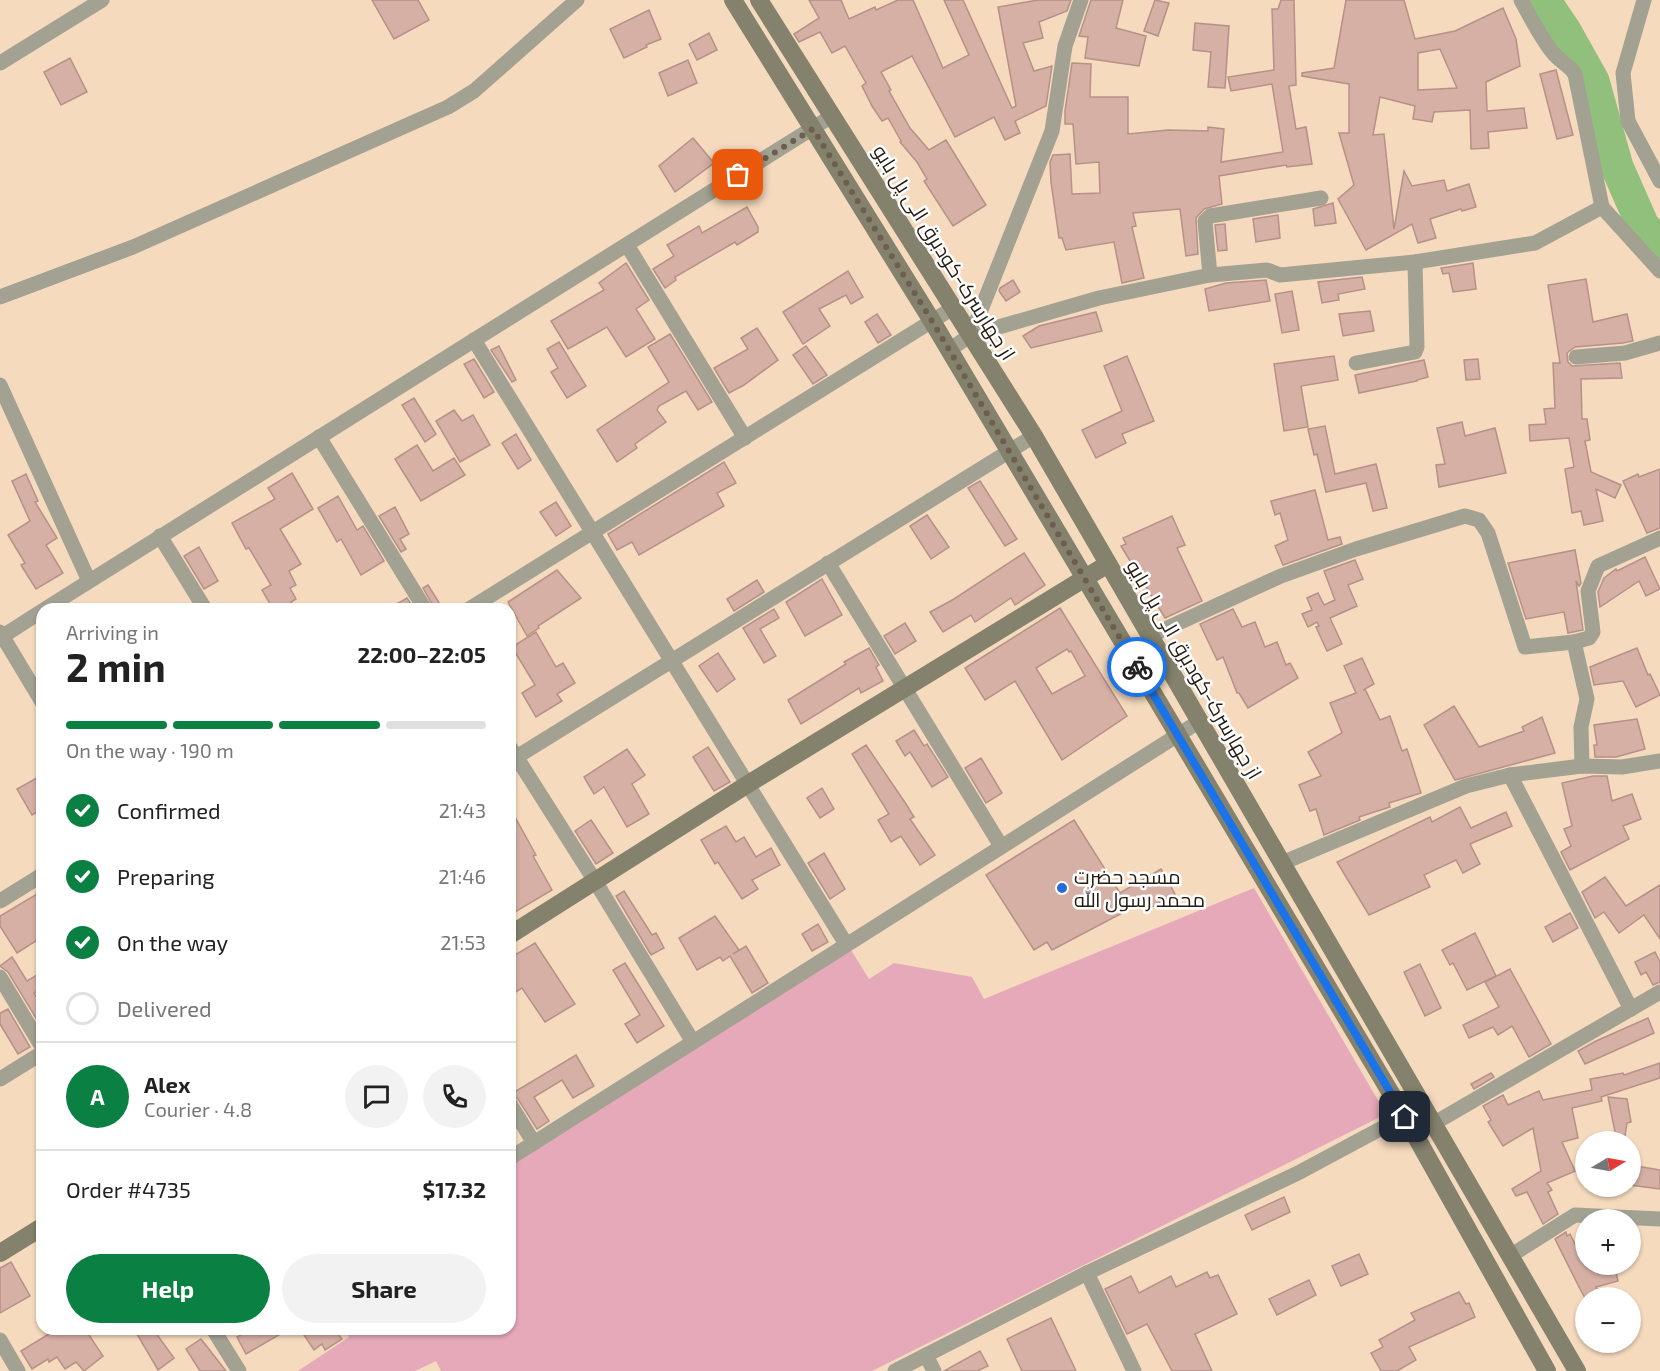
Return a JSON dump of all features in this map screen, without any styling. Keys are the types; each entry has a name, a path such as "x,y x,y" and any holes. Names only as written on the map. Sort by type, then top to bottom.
{"street":[{"path":"0,63 102,0"},
{"path":"0,297 133,247 448,107 474,91 577,0"},
{"path":"733,0 932,321 1405,1117 1547,1371"},
{"name":"از جهارسرک-کودبرق الی پل بایو","path":"759,0 1034,436 1577,1371"},
{"path":"970,335 1052,131 1065,46 1081,0"},
{"path":"1521,0 1555,55 1570,66 1575,74 1602,207 1660,271"},
{"path":"1644,0 1623,73 1628,122 1660,181"},
{"path":"55,603 832,116"},
{"path":"1210,275 1205,221 1210,216 1320,198"},
{"path":"949,350 970,335 1099,298 1210,275 1267,270 1280,275 1415,262 1535,243 1602,207"},
{"path":"627,245 745,438"},
{"path":"1356,363 1415,352 1417,347 1415,262"},
{"path":"479,603 953,308"},
{"path":"474,340 846,944"},
{"path":"1576,357 1625,353 1660,343"},
{"path":"0,385 89,581"},
{"path":"516,753 671,661 1034,436"},
{"path":"319,437 421,603"},
{"path":"1150,636 1281,576 1356,549 1465,516 1479,520 1488,533 1524,647 1574,642 1589,638 1593,632 1588,591 1598,566 1660,537"},
{"path":"160,536 201,603"},
{"path":"828,563 1001,846"},
{"path":"516,931 748,784 1108,564"},
{"path":"36,615 1,636 36,692"},
{"path":"1574,642 1587,699 1581,727 1582,766"},
{"path":"516,1154 1200,721"},
{"path":"516,761 595,881 693,1042"},
{"path":"1282,863 1466,786 1510,775 1582,766 1622,767 1660,761"},
{"path":"1510,775 1631,1009"},
{"path":"0,901 36,879"},
{"path":"0,977 36,1037"},
{"path":"1434,1124 1660,992"},
{"path":"0,1079 36,1057"},
{"path":"895,1371 1087,1273 1298,1173 1423,1107"},
{"path":"516,1114 534,1143"},
{"path":"1510,1256 1575,1215 1660,1219"},
{"path":"0,1253 36,1231"},
{"path":"1087,1273 1134,1371"},
{"path":"217,1335 238,1371"},
{"path":"0,1340 18,1371"},
{"path":"926,1355 934,1371"}],"shaded area":[{"path":"1254,888 1386,1114 872,1371 441,1371 436,1361 415,1371 298,1371 349,1337 348,1335 516,1335 516,1160 851,950 869,979 894,963 972,977 984,999"}],"building":[{"path":"372,0 418,0 429,20 394,39"},
{"path":"809,0 841,0 849,19 898,0 913,0 943,68 969,55 944,0 963,0 1012,108 1016,106 998,7 1038,0 1071,0 1067,11 1039,22 1043,38 1023,43 1034,71 1052,66 1046,106 1015,121 1020,133 1005,140 994,117 955,137 912,56 881,72 910,128 929,150 946,140 986,205 953,226 924,181 927,179 917,162 900,142 888,118 882,121 872,106 862,86 866,83 845,46 832,53 820,32 799,42 794,34 819,18"},
{"path":"1091,0 1123,0 1116,28 1146,36 1139,66 1085,58 1088,37 1079,36"},
{"path":"1155,0 1169,3 1158,36 1144,31"},
{"path":"1281,0 1294,0 1296,85 1289,86 1296,129 1306,127 1312,164 1287,167 1286,165 1219,176 1222,204 1204,209 1196,218 1198,254 1186,256 1180,209 1133,213 1136,226 1132,227 1144,278 1122,283 1114,242 1066,250 1062,238 1059,238 1051,182 1050,162 1053,155 1070,154 1072,194 1100,193 1099,162 1076,164 1073,124 1065,124 1072,63 1091,64 1090,97 1128,97 1128,134 1168,130 1208,131 1208,127 1224,129 1221,162 1283,152 1272,84 1231,91 1228,77 1274,70 1272,9 1278,9"},
{"path":"1346,0 1404,0 1415,39 1455,31 1503,8 1516,39 1520,66 1486,82 1487,111 1524,108 1527,128 1488,132 1489,148 1471,149 1470,110 1434,112 1432,122 1413,119 1415,106 1380,97 1373,135 1384,134 1394,229 1404,171 1412,186 1444,180 1447,191 1469,184 1476,207 1462,211 1461,209 1430,219 1436,238 1418,243 1412,224 1366,250 1338,199 1354,185 1339,133 1349,133 1349,84 1302,76 1302,73 1334,68","holes":["1440,49 1457,88 1418,90 1418,53"]},
{"path":"649,10 661,39 624,58 610,29"},
{"path":"1195,23 1229,26 1225,88 1208,87 1211,52 1193,50"},
{"path":"709,33 717,50 697,60 689,44"},
{"path":"70,58 87,92 61,105 44,72"},
{"path":"688,60 697,83 668,96 659,73"},
{"path":"1556,70 1573,135 1557,139 1540,74"},
{"path":"693,138 714,163 675,192 659,166"},
{"path":"1333,203 1336,223 1315,226 1313,209"},
{"path":"747,207 758,227 758,232 737,245 735,242 675,277 676,280 665,288 653,269 674,256 667,245 699,226 702,233"},
{"path":"1278,215 1280,238 1256,242 1253,219"},
{"path":"1225,224 1227,250 1218,251 1215,225"},
{"path":"626,263 649,300 636,309 655,339 626,357 607,327 568,349 551,321 604,290 599,283"},
{"path":"1473,263 1476,289 1453,292 1449,273 1443,274 1441,268"},
{"path":"848,271 863,297 851,304 846,295 819,309 830,326 803,344 783,312"},
{"path":"1362,277 1365,289 1338,294 1339,300 1322,303 1318,282"},
{"path":"1586,279 1593,322 1627,314 1633,341 1575,347 1567,353 1568,362 1572,366 1620,363 1622,378 1581,379 1582,419 1587,419 1590,440 1585,441 1591,472 1621,485 1615,498 1596,489 1603,521 1584,525 1581,511 1572,513 1565,469 1574,467 1569,438 1530,441 1529,425 1546,424 1544,409 1555,408 1553,363 1560,363 1548,285"},
{"path":"1013,280 1020,292 1006,301 999,291 1000,288"},
{"path":"1266,280 1270,301 1209,311 1205,289 1226,283"},
{"path":"1292,291 1299,330 1282,333 1275,294"},
{"path":"1370,311 1374,331 1343,336 1339,314"},
{"path":"1096,312 1102,331 1031,348 1023,336 1039,326"},
{"path":"877,314 891,335 878,343 865,322"},
{"path":"757,328 778,360 729,393 714,368 748,349 741,338"},
{"path":"670,334 712,402 698,410 686,391 659,406 657,410 666,422 635,444 637,448 617,462 597,430 669,382 648,347"},
{"path":"559,342 586,386 567,398 551,372 558,368 547,349"},
{"path":"499,346 516,380 512,382 491,350"},
{"path":"806,346 827,375 813,384 793,355"},
{"path":"1127,356 1154,421 1122,434 1126,443 1096,458 1082,430 1122,411 1104,366"},
{"path":"1334,356 1338,380 1301,386 1308,427 1284,431 1274,364"},
{"path":"474,359 494,392 484,398 464,364"},
{"path":"1478,359 1480,379 1466,380 1464,360"},
{"path":"1424,360 1428,377 1359,393 1355,375"},
{"path":"414,398 436,434 425,442 402,405"},
{"path":"454,410 462,421 473,415 490,445 460,462 436,421"},
{"path":"1462,422 1465,436 1495,428 1506,473 1439,487 1436,465 1445,464 1437,428"},
{"path":"1325,426 1335,474 1376,464 1387,508 1373,511 1366,483 1326,492 1308,429"},
{"path":"516,434 531,460 518,469 502,443"},
{"path":"417,445 433,471 454,458 465,475 421,501 395,459"},
{"path":"724,462 736,483 717,493 724,506 639,555 632,542 617,550 608,534"},
{"path":"1660,469 1660,528 1647,533 1623,481 1638,474 1639,477"},
{"path":"292,473 313,509 280,529 301,564 289,571 296,585 290,588 296,599 292,603 270,603 262,590 271,585 249,548 246,549 232,523 275,499 268,488"},
{"path":"26,474 38,501 35,502 57,538 46,545 63,573 36,589 21,565 25,563 8,535 30,521 12,481"},
{"path":"980,481 1017,539 1005,546 968,488"},
{"path":"1315,490 1328,540 1340,537 1342,544 1283,565 1275,546 1288,540 1280,513 1275,515 1271,501"},
{"path":"338,496 357,530 363,526 384,561 361,575 341,539 337,542 318,508"},
{"path":"556,502 571,526 556,536 540,512"},
{"path":"395,507 409,534 400,539 406,549 401,552 379,516"},
{"path":"927,515 949,547 931,559 910,526"},
{"path":"1172,516 1185,545 1177,548 1202,601 1165,618 1121,546 1126,544 1123,538"},
{"path":"199,547 218,581 204,589 184,556"},
{"path":"1575,550 1581,583 1579,586 1576,581 1583,630 1568,633 1564,612 1526,619 1508,563"},
{"path":"1024,553 1045,585 1015,605 1011,598 975,622 971,615 943,632 930,612"},
{"path":"1645,557 1660,589 1646,596 1639,581 1600,607 1598,592 1604,578 1616,569 1617,571"},
{"path":"1355,560 1363,579 1348,585 1357,606 1330,618 1342,644 1327,651 1316,627 1319,626 1317,622 1308,627 1302,614 1312,610 1307,598 1318,593 1324,605 1335,600 1324,571"},
{"path":"557,570 581,598 538,626 539,628 527,636 516,616 516,603 508,602"},
{"path":"822,579 842,615 805,636 786,602"},
{"path":"757,580 764,592 734,611 727,599"},
{"path":"428,585 439,603 432,603 423,588"},
{"path":"407,598 410,603 398,603"},
{"path":"1060,608 1127,716 1062,760 1015,681 985,700 965,668","holes":["1067,649 1071,651 1085,676 1052,694 1036,668"]},
{"path":"774,609 779,618 760,629 776,656 764,663 743,628"},
{"path":"1233,609 1242,627 1255,622 1265,647 1277,642 1286,665 1290,663 1298,678 1248,708 1237,693 1223,657 1217,660 1200,624"},
{"path":"905,623 916,641 895,654 884,636"},
{"path":"536,632 556,667 563,663 575,683 557,694 562,701 536,717 522,693 535,685 516,654 516,644"},
{"path":"869,648 879,665 876,667 883,681 861,693 859,688 801,724 788,700"},
{"path":"1637,648 1648,675 1650,674 1660,695 1636,707 1623,681 1594,685 1590,667"},
{"path":"718,653 735,679 717,692 699,666"},
{"path":"1362,658 1374,684 1363,690 1365,689 1380,720 1390,716 1402,751 1407,749 1421,793 1389,803 1390,807 1359,817 1360,820 1324,835 1316,809 1310,811 1299,785 1321,776 1308,752 1342,733 1330,703 1356,693 1344,666"},
{"path":"1454,706 1479,747 1524,731 1522,727 1542,717 1555,753 1455,780 1424,725"},
{"path":"1637,719 1645,749 1616,757 1595,757 1594,745 1597,745 1594,725"},
{"path":"914,730 924,746 927,744 948,777 932,787 910,752 905,756 896,741"},
{"path":"866,745 906,804 914,817 910,819 935,855 920,865 901,836 891,842 878,820 889,814 852,754"},
{"path":"708,747 730,782 714,791 693,757"},
{"path":"627,749 645,775 632,784 649,814 627,827 604,787 594,794 584,777"},
{"path":"981,758 1002,793 986,803 965,768"},
{"path":"1593,776 1607,776 1612,801 1632,794 1641,819 1623,826 1629,839 1570,870 1561,852 1571,846 1564,829 1572,826 1562,783"},
{"path":"36,778 36,813 32,815 17,789"},
{"path":"822,788 834,809 820,818 807,798"},
{"path":"1460,807 1471,828 1506,812 1512,826 1470,844 1480,864 1463,873 1456,860 1424,875 1430,887 1369,915 1337,862 1430,817 1432,822"},
{"path":"516,819 536,855 533,856 552,890 516,911"},
{"path":"591,820 613,853 596,864 575,831"},
{"path":"1074,820 1120,893 1161,869 1175,894 1147,910 1143,902 1052,950 1047,942 1034,950 986,875"},
{"path":"726,826 736,842 744,837 756,857 771,848 780,865 752,880 758,889 742,899 718,862 715,864 701,840"},
{"path":"824,853 845,889 830,899 808,863"},
{"path":"1605,877 1626,906 1660,885 1660,939 1644,915 1619,933 1604,912 1595,918 1582,892"},
{"path":"624,891 652,935 656,933 664,948 651,955 616,896"},
{"path":"36,895 36,941 17,953 0,926 0,916"},
{"path":"1570,913 1578,928 1553,942 1545,927"},
{"path":"715,916 739,950 733,954 746,946 768,983 752,993 730,956 723,961 720,957 697,970 679,938"},
{"path":"818,924 828,942 812,951 802,934"},
{"path":"1475,933 1496,976 1467,990 1453,963 1450,965 1442,950"},
{"path":"535,943 575,1004 545,1022 522,988 516,992 516,954"},
{"path":"1655,952 1660,962 1660,982 1653,985 1646,972 1641,975 1635,962"},
{"path":"12,957 27,981 36,976 36,992 34,993 36,1018 8,972 0,966"},
{"path":"625,963 664,1026 637,1043 625,1024 640,1015 613,970"},
{"path":"1420,964 1441,1008 1425,1016 1404,972"},
{"path":"1510,969 1551,1044 1529,1057 1512,1026 1498,1035 1493,1027 1469,1038 1463,1025 1499,1007 1485,982"},
{"path":"8,1009 30,1047 18,1054 0,1024 0,1013"},
{"path":"1648,1018 1654,1033 1585,1064 1578,1051"},
{"path":"576,1055 594,1086 573,1098 562,1080 534,1097 549,1121 537,1129 516,1098 516,1091"},
{"path":"1660,1063 1660,1078 1601,1097 1602,1101 1572,1108 1577,1131 1575,1139 1562,1142 1575,1171 1547,1183 1552,1190 1548,1192 1558,1214 1543,1224 1527,1192 1516,1196 1512,1189 1541,1171 1533,1128 1503,1146 1488,1122 1491,1120 1483,1106 1503,1095 1508,1105 1539,1091 1543,1100 1592,1090 1590,1079 1623,1073 1624,1075"},
{"path":"1491,1073 1494,1077 1474,1089 1471,1084"},
{"path":"1608,1097 1627,1099 1631,1122 1627,1123 1626,1131 1615,1131"},
{"path":"1641,1167 1660,1170 1660,1189 1641,1186"},
{"path":"1284,1197 1290,1212 1252,1230 1245,1215"},
{"path":"1566,1232 1567,1236 1570,1234 1575,1244 1575,1275 1617,1275 1618,1281 1596,1287 1579,1287 1555,1239"},
{"path":"1359,1254 1368,1274 1341,1286 1332,1266"},
{"path":"11,1262 30,1296 0,1313 0,1268"},
{"path":"1207,1272 1210,1278 1218,1275 1237,1314 1195,1334 1212,1371 1172,1371 1147,1324 1127,1334 1105,1289 1131,1276 1139,1293 1171,1276 1176,1287"},
{"path":"1309,1280 1316,1295 1277,1315 1269,1299"},
{"path":"1459,1292 1466,1304 1469,1303 1475,1317 1409,1347 1416,1360 1397,1371 1381,1371 1371,1353 1383,1347 1379,1340 1415,1320 1411,1313"},
{"path":"1051,1318 1076,1371 1022,1371 1007,1339"},
{"path":"47,1335 89,1335 103,1356 84,1371 76,1362 65,1369 57,1357 49,1362 48,1359 32,1369 21,1351"},
{"path":"138,1335 157,1335 174,1358 158,1370"},
{"path":"240,1335 279,1335 246,1354 237,1337"},
{"path":"304,1335 339,1335 342,1339 325,1350 322,1344 314,1350"},
{"path":"201,1339 226,1371 200,1371 186,1349"},
{"path":"980,1351 988,1366 977,1371 944,1371"}],"waterway":[{"path":"1544,0 1565,31 1593,81 1617,167 1643,226 1660,243"}],"way so far":[{"path":"738,175 813,129 932,321 1137,667"}],"place":[{"name":"مسجد حضرت محمد رسول الله","path":"1062,888"}],"route":[{"path":"1137,667 1405,1117"}]}
